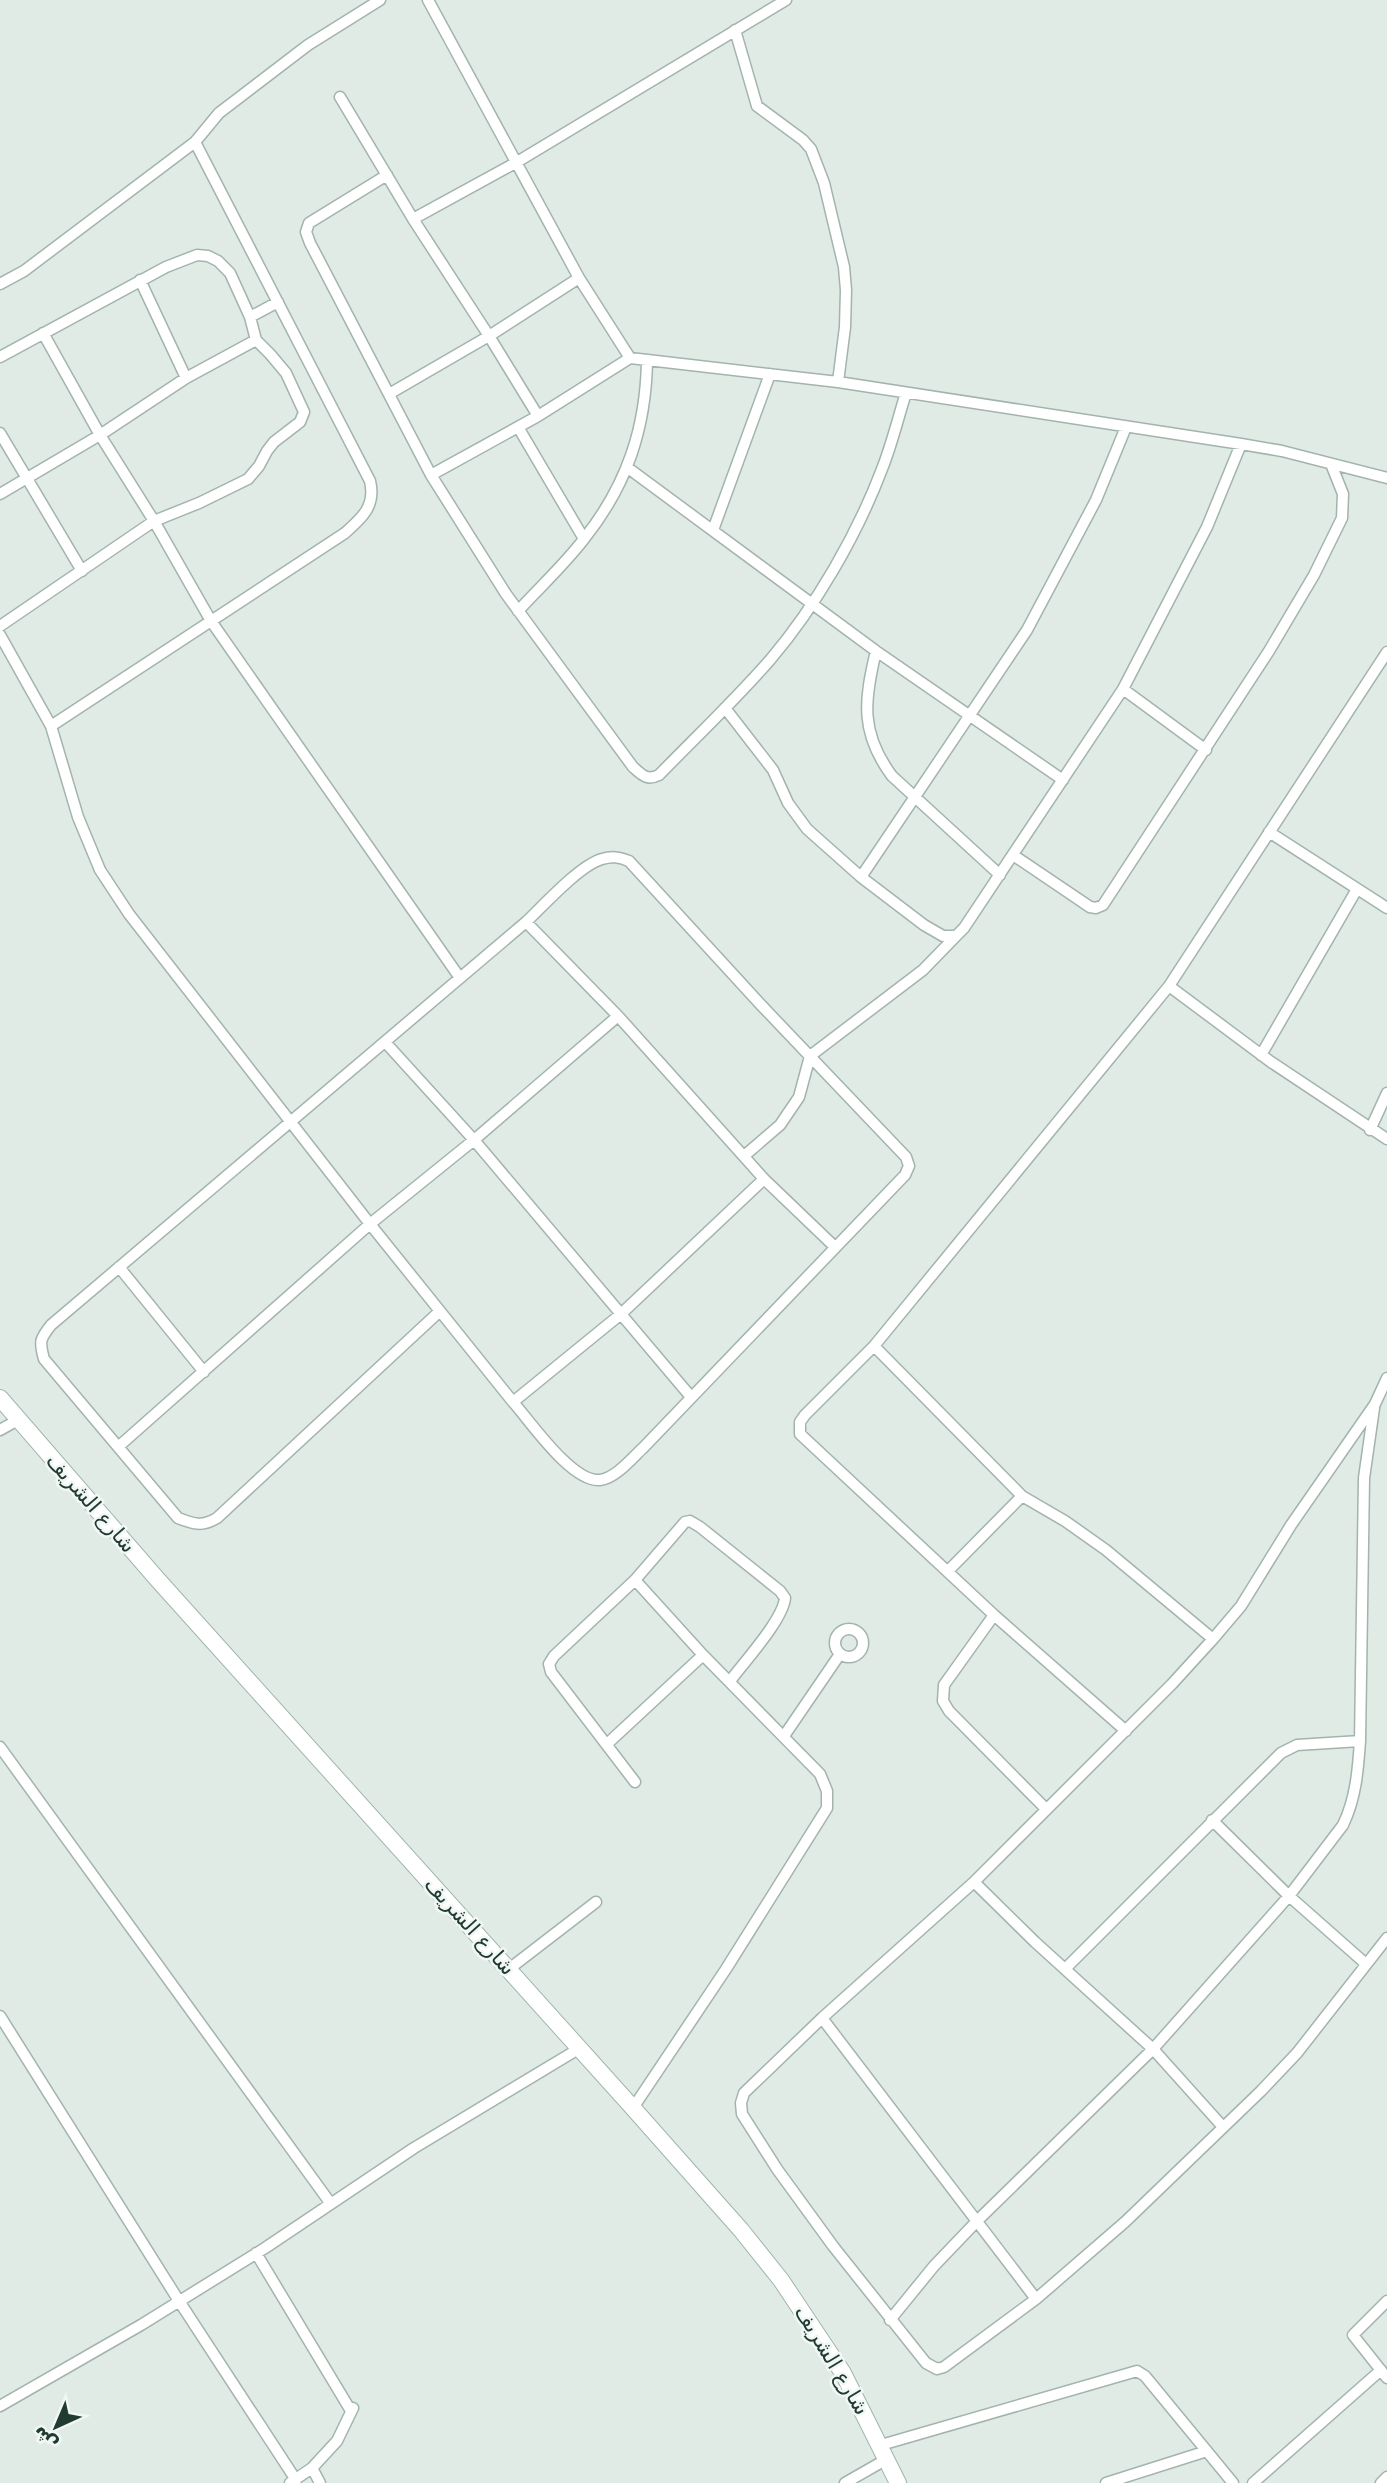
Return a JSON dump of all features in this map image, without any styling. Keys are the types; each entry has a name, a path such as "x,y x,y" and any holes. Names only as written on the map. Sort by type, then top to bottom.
{"main road":[{"name":"شارع الشريف","path":"0,1398 158,1580 580,2048 781,2280 843,2373 898,2483"}],"street":[{"path":"0,284 24,271 195,142 219,113 308,45 380,0"},
{"path":"428,0 579,278 630,358"},
{"path":"413,219 517,162 786,0"},
{"path":"735,30 757,106 811,149 824,183 844,267 846,290 845,327 838,382"},
{"path":"340,97 413,219 538,416"},
{"path":"51,726 345,533 363,517 371,503 370,481 195,142"},
{"path":"387,175 309,223 306,232 431,475 518,611 633,767 646,778 652,779 659,775 725,708 771,659 812,602 843,552 867,504 883,468 906,393"},
{"path":"0,357 166,267 197,255 208,256 218,261 230,273 250,317 256,340 286,373 304,412 300,422 274,442 260,466 248,479 154,521 0,626"},
{"path":"389,394 579,278"},
{"path":"140,280 186,377"},
{"path":"250,317 278,302"},
{"path":"43,333 100,435 154,521 211,621 460,978"},
{"path":"0,494 100,435 186,377 256,340"},
{"path":"431,475 518,428 630,358 838,382 1241,444 1387,478"},
{"path":"518,611 584,539 628,468 643,414 647,360"},
{"path":"713,530 770,374"},
{"path":"861,877 1027,630 1096,500 1126,427"},
{"path":"518,428 584,539"},
{"path":"0,433 82,571"},
{"path":"744,1156 780,1125 799,1097 810,1056 923,970 964,928 1123,689 1207,527 1241,444"},
{"path":"1013,855 1090,907 1102,905 1206,750 1314,575 1342,518 1343,495 1331,464"},
{"path":"628,468 876,651 1063,780"},
{"path":"0,635 51,726 78,817 100,870 129,914 291,1121 370,1224 440,1311 513,1402 570,1469 585,1478 600,1480 617,1472 643,1448 905,1175 909,1166 906,1157 629,861 610,857 599,859 586,867 526,922 291,1121 51,1325 41,1337 41,1346 44,1359 178,1518 194,1525 217,1518 440,1311"},
{"path":"876,651 871,675 867,730 880,761 915,798 1000,875"},
{"path":"1126,1731 994,1615 800,1434 800,1422 874,1346 1169,986 1387,652"},
{"path":"1123,689 1206,750"},
{"path":"725,708 773,770 796,817 861,877 924,925 943,936 956,936"},
{"path":"1269,832 1387,908"},
{"path":"1261,1055 1357,889"},
{"path":"526,922 618,1016 764,1178 835,1247"},
{"path":"1169,986 1261,1055 1387,1139"},
{"path":"118,1447 370,1224 474,1140 618,1016"},
{"path":"385,1042 474,1140 691,1397"},
{"path":"1370,1129 1387,1093"},
{"path":"513,1402 621,1314 764,1178"},
{"path":"119,1267 204,1372"},
{"path":"874,1346 1022,1496 1107,1550 1213,1639"},
{"path":"1387,1378 1375,1404 1291,1525 1241,1606 1213,1639 1126,1731 974,1882 822,2018 744,2093 742,2115 785,2180 890,2320 926,2363 937,2369 944,2367 1037,2299 1125,2222 1297,2053 1387,1938"},
{"path":"890,2320 934,2266 978,2220 1153,2049 1289,1896 1332,1842 1349,1812 1357,1783 1360,1741 1364,1478 1375,1404"},
{"path":"0,1430 18,1420"},
{"path":"948,1571 1022,1496"},
{"path":"635,1782 551,1672 549,1664 554,1656 635,1580 685,1522 690,1521 780,1591 785,1598 784,1606 730,1681"},
{"path":"633,2108 726,1969 827,1808 827,1791 820,1774 703,1655 635,1580"},
{"path":"994,1615 944,1685 943,1701 949,1711 1046,1809"},
{"path":"784,1736 840,1654"},
{"path":"607,1744 703,1655"},
{"path":"1066,1969 1281,1753 1297,1745 1360,1741"},
{"path":"0,1747 331,2204"},
{"path":"1212,1821 1289,1896 1366,1964"},
{"path":"974,1882 1035,1942 1153,2049 1223,2127"},
{"path":"509,1969 596,1902"},
{"path":"0,2016 293,2481 312,2468 337,2441 352,2409 256,2253"},
{"path":"822,2018 1037,2299"},
{"path":"0,2406 179,2301 415,2148 580,2048"},
{"path":"1253,2483 1384,2374 1353,2334 1387,2301"},
{"path":"845,2483 884,2452 1138,2371 1146,2376 1233,2483"},
{"path":"1106,2483 1207,2451"},
{"path":"312,2468 320,2483"},
{"path":"1381,2483 1387,2477"}]}
